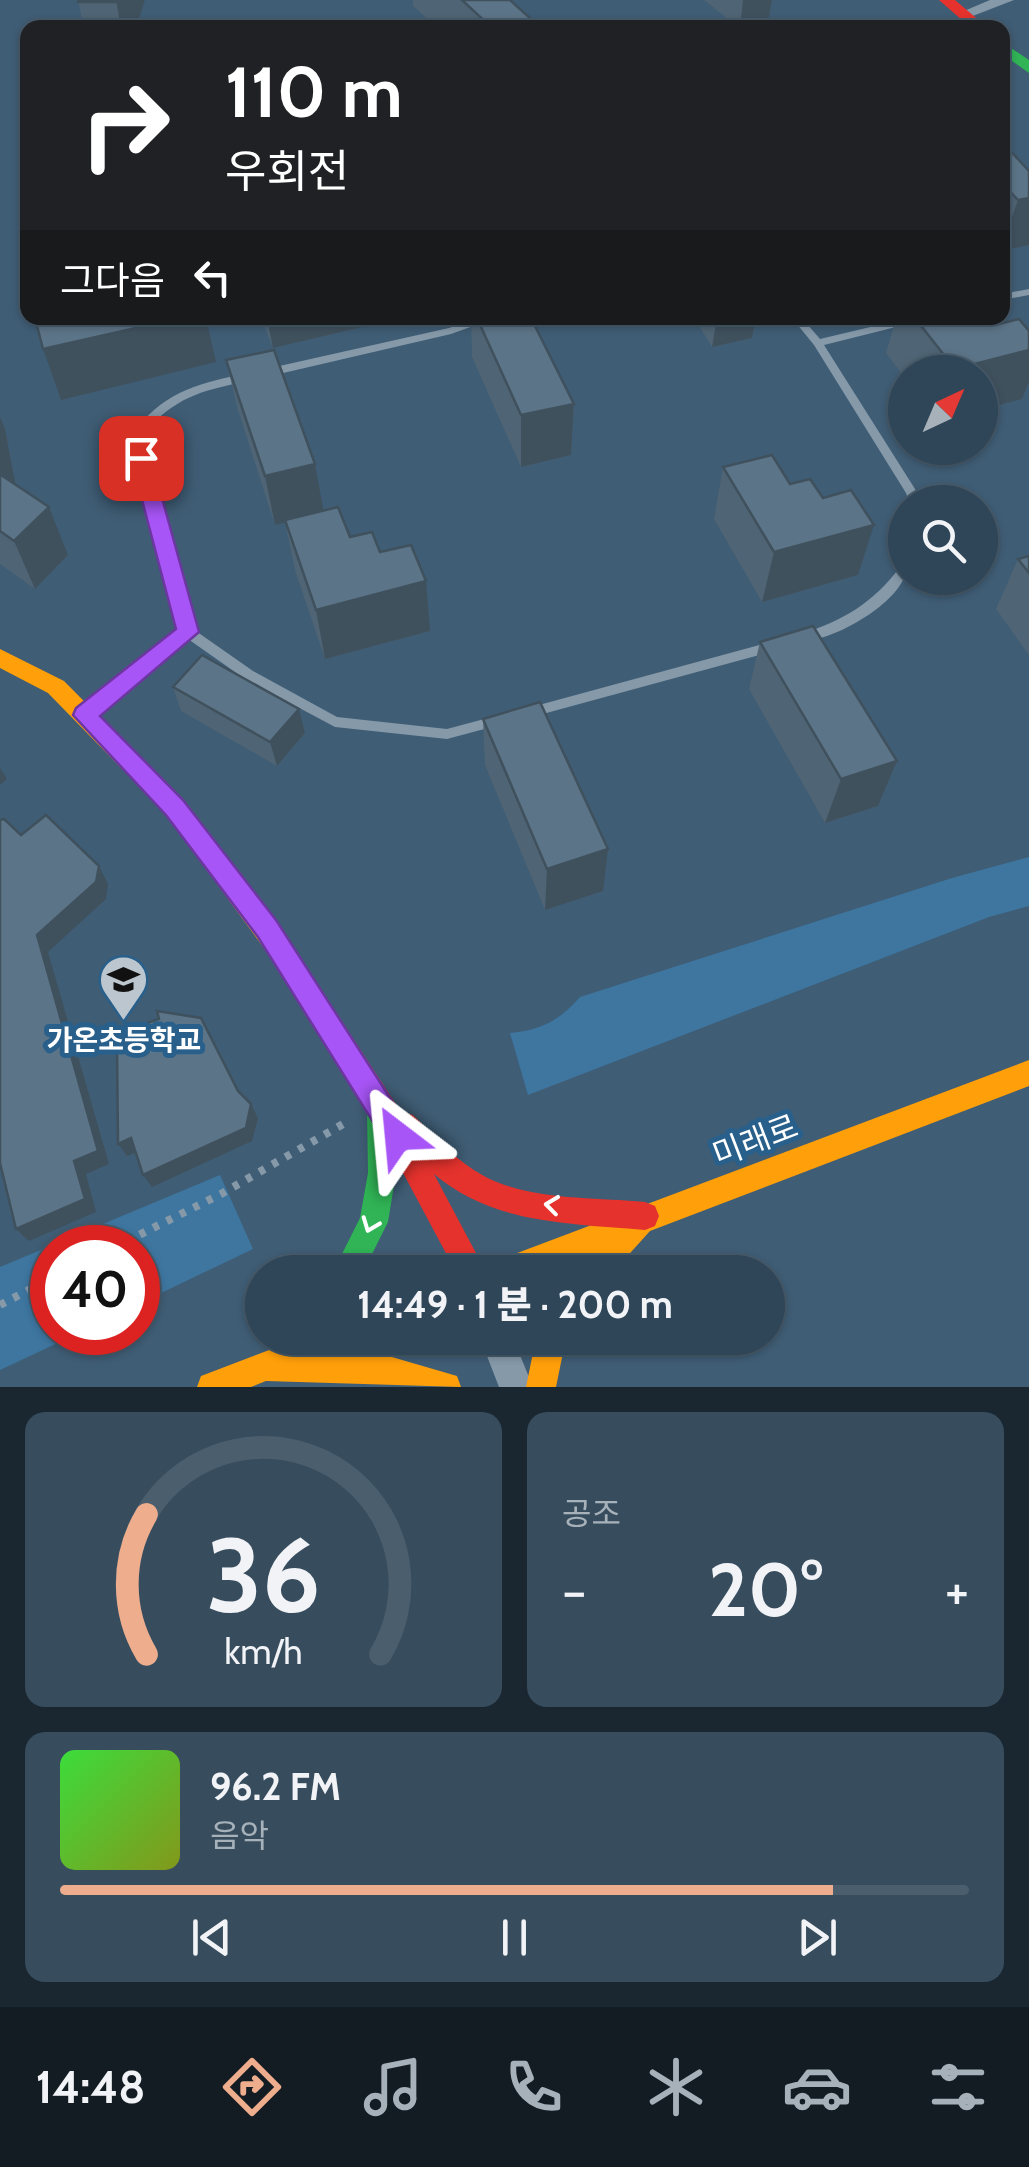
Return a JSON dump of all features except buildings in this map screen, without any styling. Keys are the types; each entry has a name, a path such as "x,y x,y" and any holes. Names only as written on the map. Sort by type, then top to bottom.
{"main road":[{"path":"0,658 56,687 174,808 255,913 381,1103 461,1255"},
{"name":"미래로","path":"551,1255 1029,1073"},
{"path":"381,1103 444,1165 482,1190 525,1202 649,1217"},
{"path":"357,1255 374,1222 382,1173 381,1103"},
{"path":"610,1255 649,1217"},
{"path":"266,1366 276,1355"},
{"path":"212,1387 295,1355"},
{"path":"541,1387 548,1355"},
{"path":"266,1366 384,1370 446,1387"}],"street":[{"path":"964,14 1006,0"},
{"path":"504,1355 516,1387"}],"lane":[{"path":"468,325 191,390 164,403 142,428 141,458 188,632 250,674 334,722 448,734 844,627 888,592"},
{"path":"803,325 907,485"},
{"path":"818,343 891,325"},
{"path":"84,715 188,632"}],"path":[{"path":"160,1225 381,1103"},
{"path":"0,1304 30,1289"}],"shaded area":[{"path":"1029,857 1029,906 989,917 528,1095 510,1033 549,1023 580,997"},
{"path":"220,1175 253,1249 160,1293 160,1225 100,1225"},
{"path":"30,1254 32,1355 0,1370 0,1267"}],"traffic: fast":[{"path":"1010,53 1029,68"},
{"path":"356,1255 374,1222 382,1173 381,1109"}],"traffic: slow":[{"path":"0,658 56,687 174,807 291,965"},
{"path":"552,1255 1029,1073"},
{"path":"610,1255 638,1227"},
{"path":"212,1387 295,1355"},
{"path":"541,1387 548,1355"},
{"path":"266,1366 385,1370 446,1387"}],"traffic: jam":[{"path":"946,0 971,20"},
{"path":"291,965 381,1103 462,1255"},
{"path":"403,1125 440,1161 482,1190 541,1207 645,1216"}],"place":[{"name":"가온초등학교","path":"124,1022"}],"route":[{"path":"141,458 188,632 84,715 174,808 267,928 381,1103 398,1136"}]}
